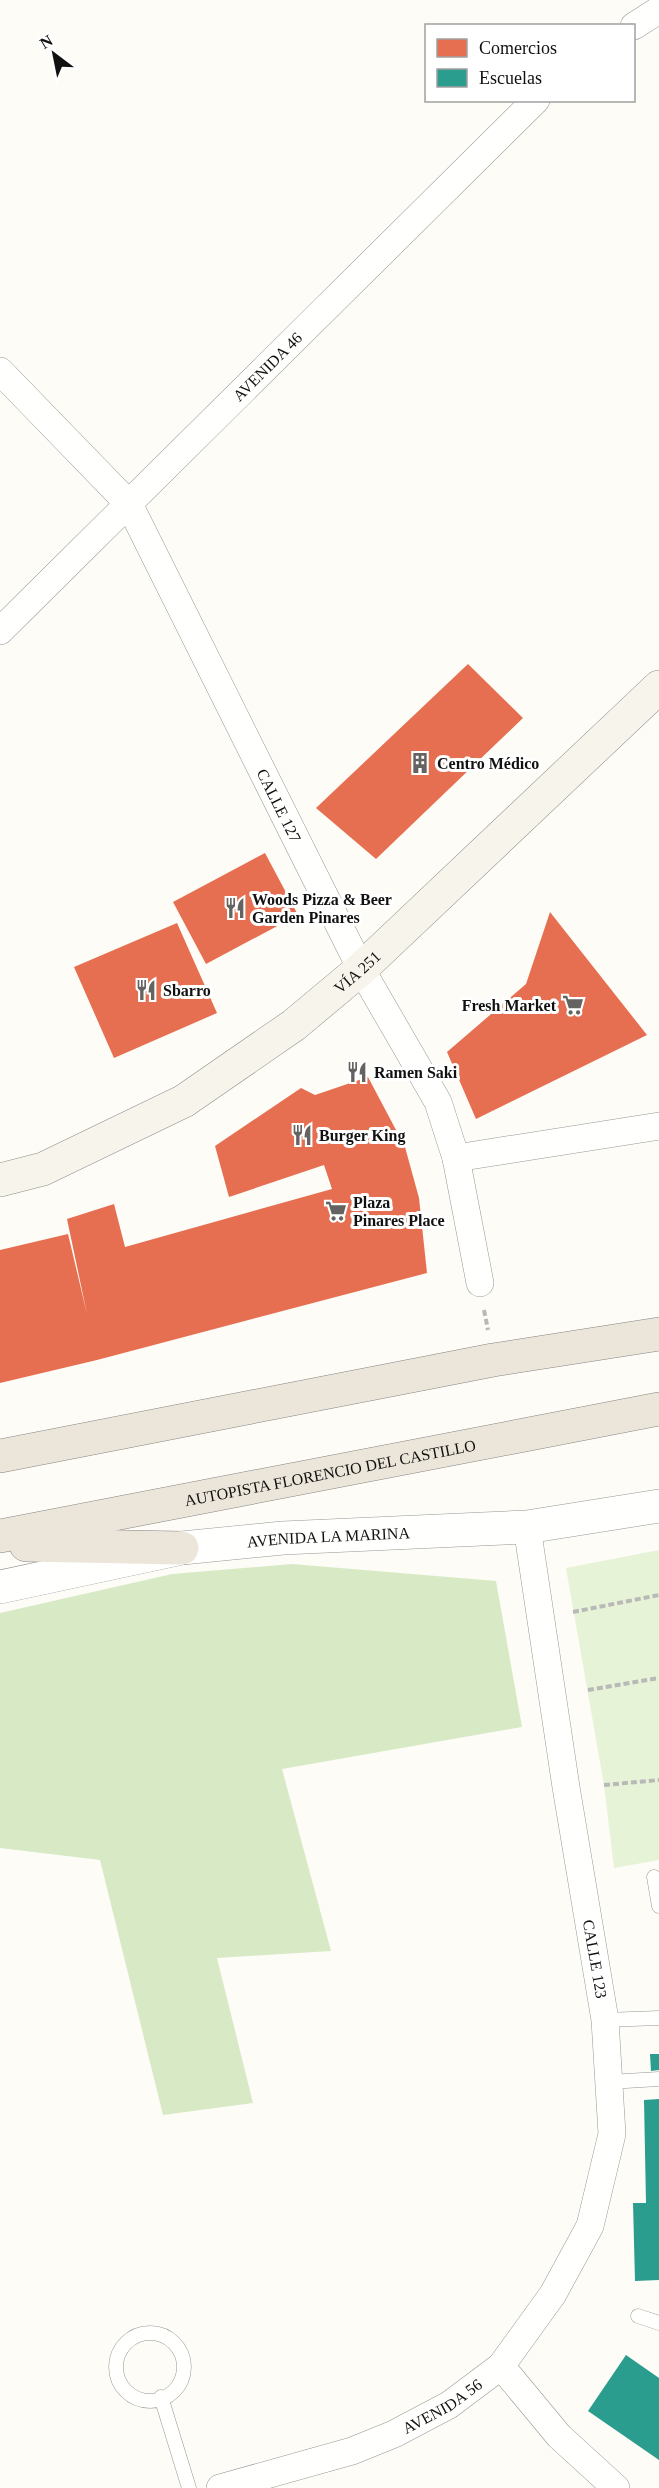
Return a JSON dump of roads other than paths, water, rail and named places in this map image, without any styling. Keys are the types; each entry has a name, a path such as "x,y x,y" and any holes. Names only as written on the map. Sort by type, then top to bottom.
{"highway":[{"path":"0,1456 493,1360 659,1334"},
{"name":"AUTOPISTA FLORENCIO DEL CASTILLO","path":"0,1536 659,1409"},
{"path":"0,1545 182,1548"}],"main road":[{"name":"VÍA 251","path":"0,1180 43,1169 184,1101 294,1025 361,969 659,687"}],"street":[{"path":"635,25 659,10"},
{"name":"AVENIDA 46","path":"0,631 534,102"},
{"name":"CALLE 127","path":"0,371 129,504 361,969 438,1102 456,1158 480,1283"},
{"path":"456,1158 659,1126"},
{"name":"AVENIDA LA MARINA","path":"0,1587 182,1548 283,1538 527,1527 659,1506"},
{"name":"CALLE 123","path":"501,2366 554,2294 590,2226 612,2134 605,2020 566,1786 527,1527"},
{"path":"501,2366 559,2436 615,2488"},
{"name":"AVENIDA 56","path":"220,2488 352,2451 394,2434 449,2404 501,2366"}],"lane":[{"path":"654,1877 659,1906"},
{"path":"605,2020 659,2018"},
{"path":"609,2082 659,2079"},
{"path":"638,2316 659,2323"},
{"path":"147,2333 166,2337 176,2344 184,2360 184,2371 180,2383 169,2394 161,2397 145,2400 133,2397 118,2379 117,2360 125,2343 135,2336 147,2333"},
{"path":"161,2397 189,2488"}],"place":[{"name":"Centro Médico","path":"420,763"},
{"name":"Woods Pizza & Beer Garden Pinares","path":"235,908"},
{"name":"Sbarro","path":"146,990"},
{"name":"Fresh Market","path":"573,1005"},
{"name":"Ramen Saki","path":"357,1072"},
{"name":"Burger King","path":"302,1135"},
{"name":"Plaza Pinares Place","path":"336,1211"}]}
